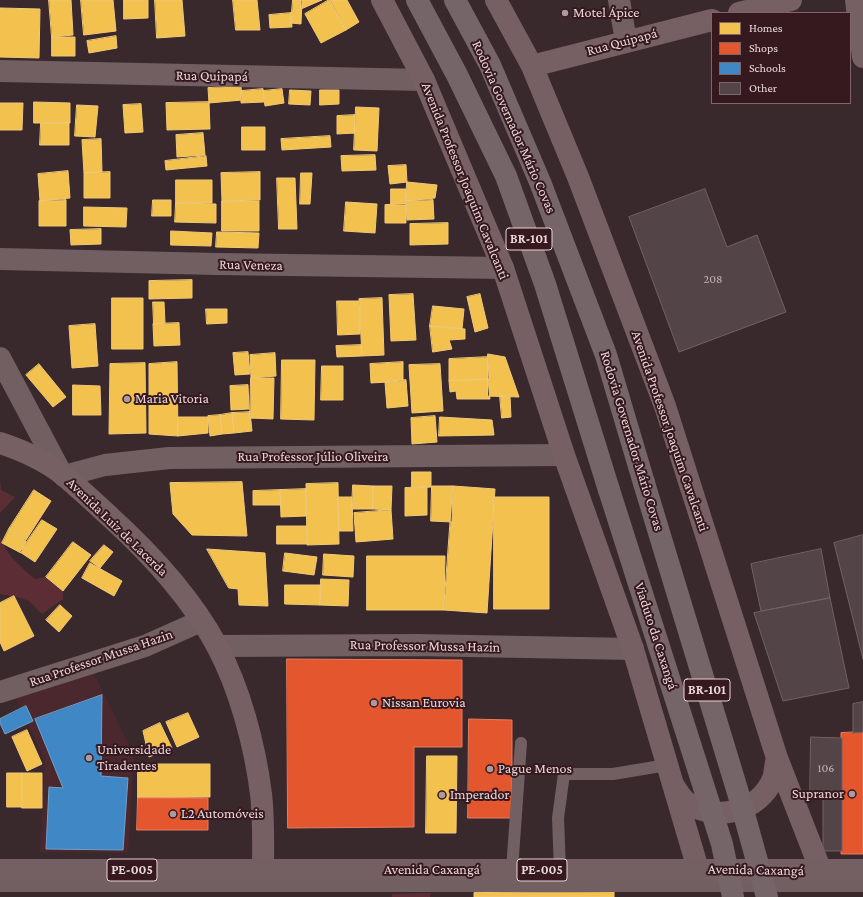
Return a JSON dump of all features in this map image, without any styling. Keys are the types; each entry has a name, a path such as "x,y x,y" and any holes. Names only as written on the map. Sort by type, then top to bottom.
{"highway":[{"name":"Rodovia Governador Mário Covas","path":"417,0 457,75 506,176 545,284 609,490"},
{"name":"Rodovia Governador Mário Covas","path":"455,0 490,65 543,190 606,355 740,796 767,897"},
{"name":"Viaduto da Caxangá","path":"609,490 722,844 733,897"}],"main road":[{"name":"Avenida Professor Joaquim Cavalcanti","path":"382,0 424,80 503,268 564,455 633,649 698,869"},
{"name":"Avenida Professor Joaquim Cavalcanti","path":"496,0 532,66 578,176 665,406 777,758 821,871"},
{"path":"742,12 791,0"},
{"path":"856,0 863,57"},
{"name":"Rua Quipapá","path":"532,66 711,20"},
{"name":"Avenida Luiz de Lacerda","path":"0,443 25,452 62,475 156,560 177,586 217,646 229,671 252,744 261,794 263,870"},
{"path":"669,774 685,800 703,811 724,814 744,808 762,796 773,779 777,758"},
{"name":"Avenida Caxangá","path":"0,870 863,870"}],"street":[{"path":"619,0 626,41"},
{"name":"Rua Quipapá","path":"0,71 424,80"},
{"name":"Rua Veneza","path":"0,259 503,268"},
{"path":"0,358 62,475"},
{"name":"Rua Professor Júlio Oliveira","path":"62,475 105,464 169,458 564,455"},
{"name":"Rua Professor Mussa Hazin","path":"0,692 145,646 201,621"},
{"name":"Rua Professor Mussa Hazin","path":"217,646 416,645 633,649"}],"lane":[{"path":"512,870 521,743"},
{"path":"560,870 558,818 564,774 669,774"},
{"path":"263,870 283,887"},
{"path":"0,886 863,886"}],"shaded area":[{"path":"0,480 1,490 15,497 0,513"},
{"path":"0,537 10,555 20,565 35,579 46,577 63,591 63,599 42,614 29,601 0,594"},
{"name":"Universidade Tiradentes","path":"91,668 134,755 128,853 40,852 45,761 14,693"},
{"path":"430,893 430,897 392,897 392,894"}],"building: Homes":[{"path":"49,0 71,0 73,35 52,37"},
{"path":"81,0 113,0 116,31 84,35"},
{"path":"124,0 148,0 148,18 124,19"},
{"path":"155,0 182,0 185,36 157,38"},
{"path":"233,0 257,0 260,30 236,30"},
{"path":"293,0 302,0 301,24 291,23"},
{"path":"301,0 322,0 301,9"},
{"path":"329,0 346,30 321,43 305,14"},
{"path":"330,0 347,0 359,22 346,30"},
{"path":"0,8 40,9 39,58 0,57"},
{"path":"291,13 292,27 270,28 269,15"},
{"path":"116,36 117,48 89,53 87,41"},
{"path":"52,37 75,37 75,56 52,56"},
{"path":"241,86 242,100 209,103 208,88"},
{"path":"263,89 264,102 241,103 241,91"},
{"path":"282,89 284,103 265,106 263,91"},
{"path":"290,90 311,91 310,105 289,104"},
{"path":"320,90 339,90 339,104 320,105"},
{"path":"34,102 70,103 70,123 34,123"},
{"path":"209,102 210,129 167,130 166,103"},
{"path":"0,103 23,103 22,130 0,130"},
{"path":"141,104 143,132 125,133 123,105"},
{"path":"77,105 98,106 95,137 75,136"},
{"path":"356,107 379,108 377,151 354,150"},
{"path":"355,115 355,133 337,134 337,116"},
{"path":"41,123 69,123 69,145 40,145"},
{"path":"242,127 265,127 265,150 242,150"},
{"path":"203,133 205,155 177,157 176,135"},
{"path":"330,136 331,147 282,150 281,139"},
{"path":"101,139 102,172 84,173 82,140"},
{"path":"375,155 376,170 342,171 341,156"},
{"path":"206,156 207,166 166,170 165,161"},
{"path":"406,165 407,182 390,184 388,166"},
{"path":"68,171 70,198 40,201 38,174"},
{"path":"110,172 110,198 84,198 84,173"},
{"path":"260,172 260,200 222,201 221,173"},
{"path":"301,173 312,173 310,204 300,204"},
{"path":"277,178 295,178 297,229 279,229"},
{"path":"176,180 212,180 212,203 176,203"},
{"path":"407,182 437,185 435,198 406,201"},
{"path":"391,189 406,189 407,205 391,205"},
{"path":"66,200 66,226 39,226 39,201"},
{"path":"153,200 171,200 171,216 152,216"},
{"path":"433,200 434,219 407,220 406,201"},
{"path":"222,201 259,201 259,231 222,231"},
{"path":"346,202 377,204 375,233 344,231"},
{"path":"176,203 216,204 216,223 175,222"},
{"path":"406,204 406,223 385,223 385,205"},
{"path":"84,207 127,208 126,227 84,226"},
{"path":"448,223 448,244 410,245 410,224"},
{"path":"101,229 101,244 71,245 70,230"},
{"path":"171,231 212,233 211,246 171,245"},
{"path":"217,232 259,233 258,248 216,247"},
{"path":"192,280 192,298 149,299 149,281"},
{"path":"413,294 416,340 391,341 389,295"},
{"path":"480,294 488,328 475,332 467,297"},
{"path":"112,298 143,298 143,349 112,349"},
{"path":"382,298 384,355 362,356 359,299"},
{"path":"337,301 360,301 360,334 338,335"},
{"path":"153,302 164,302 165,323 154,324"},
{"path":"433,306 464,309 462,329 430,326"},
{"path":"206,309 227,309 227,323 207,324"},
{"path":"179,323 180,345 154,346 153,324"},
{"path":"95,324 98,366 72,368 69,326"},
{"path":"430,326 465,329 465,339 449,340 452,349 433,352"},
{"path":"361,345 362,356 337,357 336,346"},
{"path":"248,352 250,374 235,375 233,353"},
{"path":"275,353 276,376 251,378 250,355"},
{"path":"488,354 505,357 519,397 488,396"},
{"path":"488,357 489,379 449,381 449,359"},
{"path":"282,360 315,360 314,420 281,419"},
{"path":"177,362 178,436 149,434 149,364"},
{"path":"403,362 403,381 371,383 370,364"},
{"name":"Maria Vitoria","path":"145,363 146,433 109,434 110,364"},
{"path":"39,364 66,397 53,407 26,375"},
{"path":"440,364 443,411 412,413 409,365"},
{"path":"322,366 343,366 343,400 321,400"},
{"path":"251,378 274,378 273,419 250,418"},
{"path":"488,379 490,399 457,399 456,391 450,392 449,381"},
{"path":"406,380 408,406 387,408 385,382"},
{"path":"73,385 100,386 101,415 73,415"},
{"path":"248,385 249,409 231,410 230,386"},
{"path":"500,396 510,396 511,417 502,418"},
{"path":"250,412 252,431 234,433 232,413"},
{"path":"232,413 234,433 222,434 220,415"},
{"path":"220,415 222,434 210,436 208,416"},
{"path":"435,416 437,442 412,444 411,418"},
{"path":"178,417 208,417 208,433 178,436"},
{"path":"440,417 492,420 494,435 439,436"},
{"path":"412,472 431,472 431,487 412,488"},
{"path":"242,482 247,536 192,535 173,514 170,483"},
{"path":"338,483 339,544 307,545 306,484"},
{"path":"353,485 373,486 373,509 352,509"},
{"path":"373,486 392,486 391,510 373,509"},
{"path":"432,486 453,486 452,522 431,521"},
{"path":"453,486 495,489 487,613 444,610"},
{"path":"427,487 427,515 405,516 405,488"},
{"path":"306,489 306,516 281,517 280,490"},
{"path":"34,490 51,501 26,540 9,529"},
{"path":"280,490 281,505 253,505 253,491"},
{"path":"338,497 352,497 353,531 339,531"},
{"path":"494,497 549,497 549,609 494,609"},
{"path":"391,510 393,539 356,542 354,513"},
{"path":"42,520 57,529 35,562 20,552"},
{"path":"277,526 307,526 307,544 277,544"},
{"path":"9,529 26,541 21,553 2,543"},
{"path":"73,542 91,555 63,591 46,577"},
{"path":"104,545 113,552 100,568 90,561"},
{"path":"207,549 265,553 268,606 239,605 238,589 229,588"},
{"path":"285,553 317,557 314,575 283,571"},
{"path":"324,554 354,556 353,577 323,575"},
{"path":"367,556 445,556 444,610 367,610"},
{"path":"90,563 122,581 114,596 82,578"},
{"path":"321,579 349,580 348,606 320,605"},
{"path":"285,585 321,585 320,605 285,604"},
{"path":"14,596 34,636 4,651 0,642 0,603"},
{"path":"60,605 72,616 59,632 46,620"},
{"path":"188,713 199,737 177,747 166,722"},
{"path":"160,723 172,748 149,757 143,731"},
{"path":"27,730 42,764 27,771 12,737"},
{"name":"Imperador","path":"427,756 457,756 456,833 426,833"},
{"path":"138,764 210,764 210,797 138,798"},
{"path":"7,773 22,773 22,807 7,807"},
{"path":"22,773 42,773 42,808 22,808"},
{"path":"614,892 614,897 474,897 474,893"}],"building: Shops":[{"name":"Nissan Eurovia","path":"287,659 462,660 462,747 414,747 414,827 288,828"},
{"name":"Pague Menos","path":"469,719 512,720 512,818 468,818"},
{"name":"Supranor","path":"863,732 863,854 841,854 841,733"},
{"name":"L2 Automóveis","path":"138,798 208,798 208,830 137,830"}],"building: Schools":[{"name":"Universidade Tiradentes","path":"102,695 101,776 128,778 123,850 46,849 49,787 63,788 35,719"},
{"path":"26,706 33,721 5,734 0,723 0,719"}],"building: Other":[{"path":"705,189 727,247 757,235 786,312 679,352 629,217"},
{"path":"863,535 863,659 834,543"},
{"path":"821,549 830,598 761,611 751,564"},
{"path":"830,598 849,688 783,701 754,613"},
{"path":"863,702 863,732 853,733 853,704"},
{"path":"811,737 842,738 842,851 823,851 823,797 810,798"}],"place":[{"name":"Motel Ápice","path":"565,13"},
{"name":"Maria Vitoria","path":"127,399"},
{"name":"Nissan Eurovia","path":"374,703"},
{"name":"Universidade Tiradentes","path":"89,758"},
{"name":"Pague Menos","path":"490,769"},
{"name":"Supranor","path":"852,794"},
{"name":"Imperador","path":"442,795"},
{"name":"L2 Automóveis","path":"173,814"}]}
